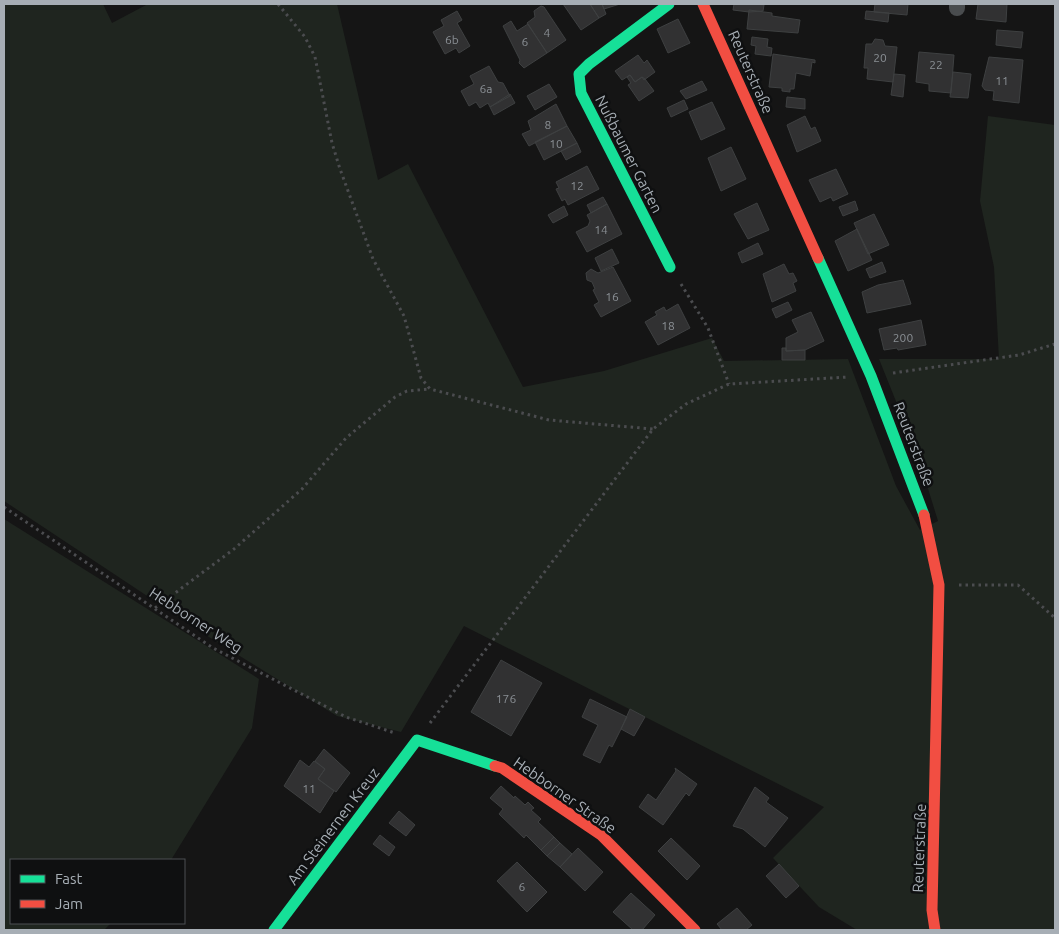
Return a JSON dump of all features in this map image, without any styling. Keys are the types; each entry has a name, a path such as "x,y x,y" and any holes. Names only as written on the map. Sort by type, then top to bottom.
{"street":[{"name":"Nußbaumer Garten","path":"669,4 589,64 580,74 581,93 670,267"},
{"name":"Reuterstraße","path":"703,4 871,376 921,503 939,585 932,910 935,930"},
{"name":"Am Steinernen Kreuz","path":"274,930 417,740"},
{"name":"Hebborner Straße","path":"417,740 502,768 601,835 694,930"}],"path":[{"path":"278,4 295,22 315,56 332,143 343,178 373,259 404,316 421,378 430,389"},
{"path":"670,267 708,328 729,384"},
{"path":"417,740 653,429 686,404 729,384 871,376 1019,355 1055,344"},
{"path":"155,608 234,548 302,489 346,438 395,397 407,390 430,389 549,420 653,429"},
{"name":"Hebborner Weg","path":"4,506 213,648 346,718 417,740"},
{"path":"939,585 1018,585 1055,618"}],"shaded area":[{"path":"4,4 103,4 112,23 148,4 337,4 378,180 408,164 523,387 604,371 712,338 724,361 848,359 896,486 920,530 938,521 918,456 879,359 999,359 994,267 980,201 988,116 1055,125 1055,930 857,930 819,907 773,858 824,807 464,626 401,732 337,716 209,637 4,501"},
{"path":"4,519 259,679 252,728 172,859 10,859 10,924 110,924 104,930 4,930"}],"building":[{"path":"563,4 590,4 599,18 581,30"},
{"path":"590,4 602,4 606,14 599,18"},
{"path":"602,4 620,4 604,9"},
{"path":"734,4 764,5 763,11 749,12 733,10"},
{"path":"875,4 908,4 907,15 874,12"},
{"path":"978,4 1007,4 1006,22 976,19"},
{"path":"541,6 544,7 566,40 547,53 527,23 535,17 534,11"},
{"path":"749,10 800,20 798,33 747,29"},
{"path":"457,11 462,20 457,23 470,46 459,53 456,48 445,54 433,32 444,26 441,20"},
{"path":"866,11 889,13 888,22 865,19"},
{"path":"678,19 690,43 668,53 657,29"},
{"path":"511,21 517,31 528,24 547,53 524,68 519,63 520,60 503,26"},
{"path":"997,30 1023,32 1021,48 996,45"},
{"path":"752,37 768,39 767,47 772,48 771,56 755,54 756,46 751,45"},
{"path":"875,39 883,40 885,46 897,47 893,82 867,79 868,68 864,68 866,44 872,44"},
{"path":"919,52 954,55 951,93 929,91 929,84 916,82"},
{"path":"773,54 815,60 815,63 812,62 810,76 796,73 794,89 790,89 790,92 782,91 782,88 769,87"},
{"path":"638,55 644,63 647,60 655,72 644,80 642,77 635,82 630,75 622,80 615,71"},
{"path":"989,57 1023,60 1019,103 993,100 994,91 985,90 982,86"},
{"path":"489,66 498,82 503,83 510,96 490,107 488,103 480,108 476,102 469,106 461,91 474,84 470,76"},
{"path":"953,72 971,74 968,98 950,97"},
{"path":"894,74 905,75 903,97 891,95"},
{"path":"630,75 635,82 642,77 645,79 654,91 639,101 628,85 631,83 627,77"},
{"path":"702,81 707,90 686,99 680,91"},
{"path":"549,84 557,97 535,110 527,96"},
{"path":"510,94 515,103 494,115 490,107"},
{"path":"787,97 805,99 805,109 786,107"},
{"path":"684,100 688,109 671,117 667,108"},
{"path":"712,102 725,129 701,140 689,112"},
{"path":"556,104 567,126 529,146 522,134 531,130 528,121"},
{"path":"805,116 811,129 815,127 821,141 797,152 787,125"},
{"path":"567,126 577,143 544,160 535,142"},
{"path":"577,143 581,152 566,160 561,151"},
{"path":"731,147 746,179 721,191 708,158"},
{"path":"587,166 599,189 568,205 565,199 562,201 556,189 559,188 556,182"},
{"path":"836,169 848,194 833,201 831,197 820,202 809,180"},
{"path":"603,197 607,204 591,213 587,205"},
{"path":"855,201 858,210 843,216 839,207"},
{"path":"757,203 769,230 748,239 734,214"},
{"path":"607,204 622,234 587,252 576,232 588,226 590,221 587,215"},
{"path":"564,206 568,215 553,223 548,215"},
{"path":"874,214 889,245 868,254 854,223"},
{"path":"857,229 872,260 848,271 835,241"},
{"path":"758,243 763,254 742,263 738,253"},
{"path":"612,249 619,263 601,271 595,258"},
{"path":"882,262 886,272 870,278 866,269"},
{"path":"784,264 789,274 793,273 797,281 793,283 796,291 772,302 763,274"},
{"path":"613,267 631,301 601,317 594,305 599,302 593,290 595,289 592,282 587,280 586,273 591,269 598,273"},
{"path":"903,280 911,304 867,313 862,292 878,285"},
{"path":"788,302 792,310 776,318 772,309"},
{"path":"678,304 690,328 658,345 645,322 657,315 655,312 664,307 666,311"},
{"path":"811,312 824,341 805,350 786,351 786,338 798,332 792,320"},
{"path":"921,320 926,345 898,350 897,348 884,350 879,329"},
{"path":"782,348 786,348 786,351 805,350 805,360 782,360"},
{"path":"501,660 542,683 511,736 471,712"},
{"path":"590,699 627,717 612,747 609,745 600,763 583,755 598,725 582,717"},
{"path":"630,709 645,717 634,736 621,729"},
{"path":"324,749 350,773 336,792 318,779 325,769 315,761"},
{"path":"300,760 309,767 314,761 325,769 318,779 334,791 320,813 284,786"},
{"path":"675,768 697,784 689,796 686,793 663,825 639,807 648,794 656,800 676,771"},
{"path":"501,786 525,805 528,802 534,808 531,810 541,819 538,822 554,837 541,850 526,835 524,838 499,814 503,809 490,798"},
{"path":"755,787 769,798 766,802 788,818 765,847 743,829 733,826"},
{"path":"399,811 415,825 406,836 389,823"},
{"path":"380,835 395,847 389,856 373,844"},
{"path":"554,837 560,843 547,856 541,850"},
{"path":"671,838 700,866 687,880 658,851"},
{"path":"560,843 572,854 560,867 547,856"},
{"path":"578,848 603,872 585,891 560,867"},
{"path":"517,862 547,892 527,912 497,881"},
{"path":"779,864 799,886 786,898 766,876"},
{"path":"631,893 655,915 642,930 633,930 613,912"},
{"path":"737,908 752,925 746,930 722,930 717,924"}],"traffic: fast":[{"path":"669,4 589,64 579,74 581,93 670,267"},
{"path":"818,258 871,376 924,515"},
{"path":"274,930 417,740 495,766"}],"traffic: jam":[{"path":"703,4 818,258"},
{"path":"924,515 939,585 932,910 935,930"},
{"path":"495,766 502,768 601,835 695,930"}]}
